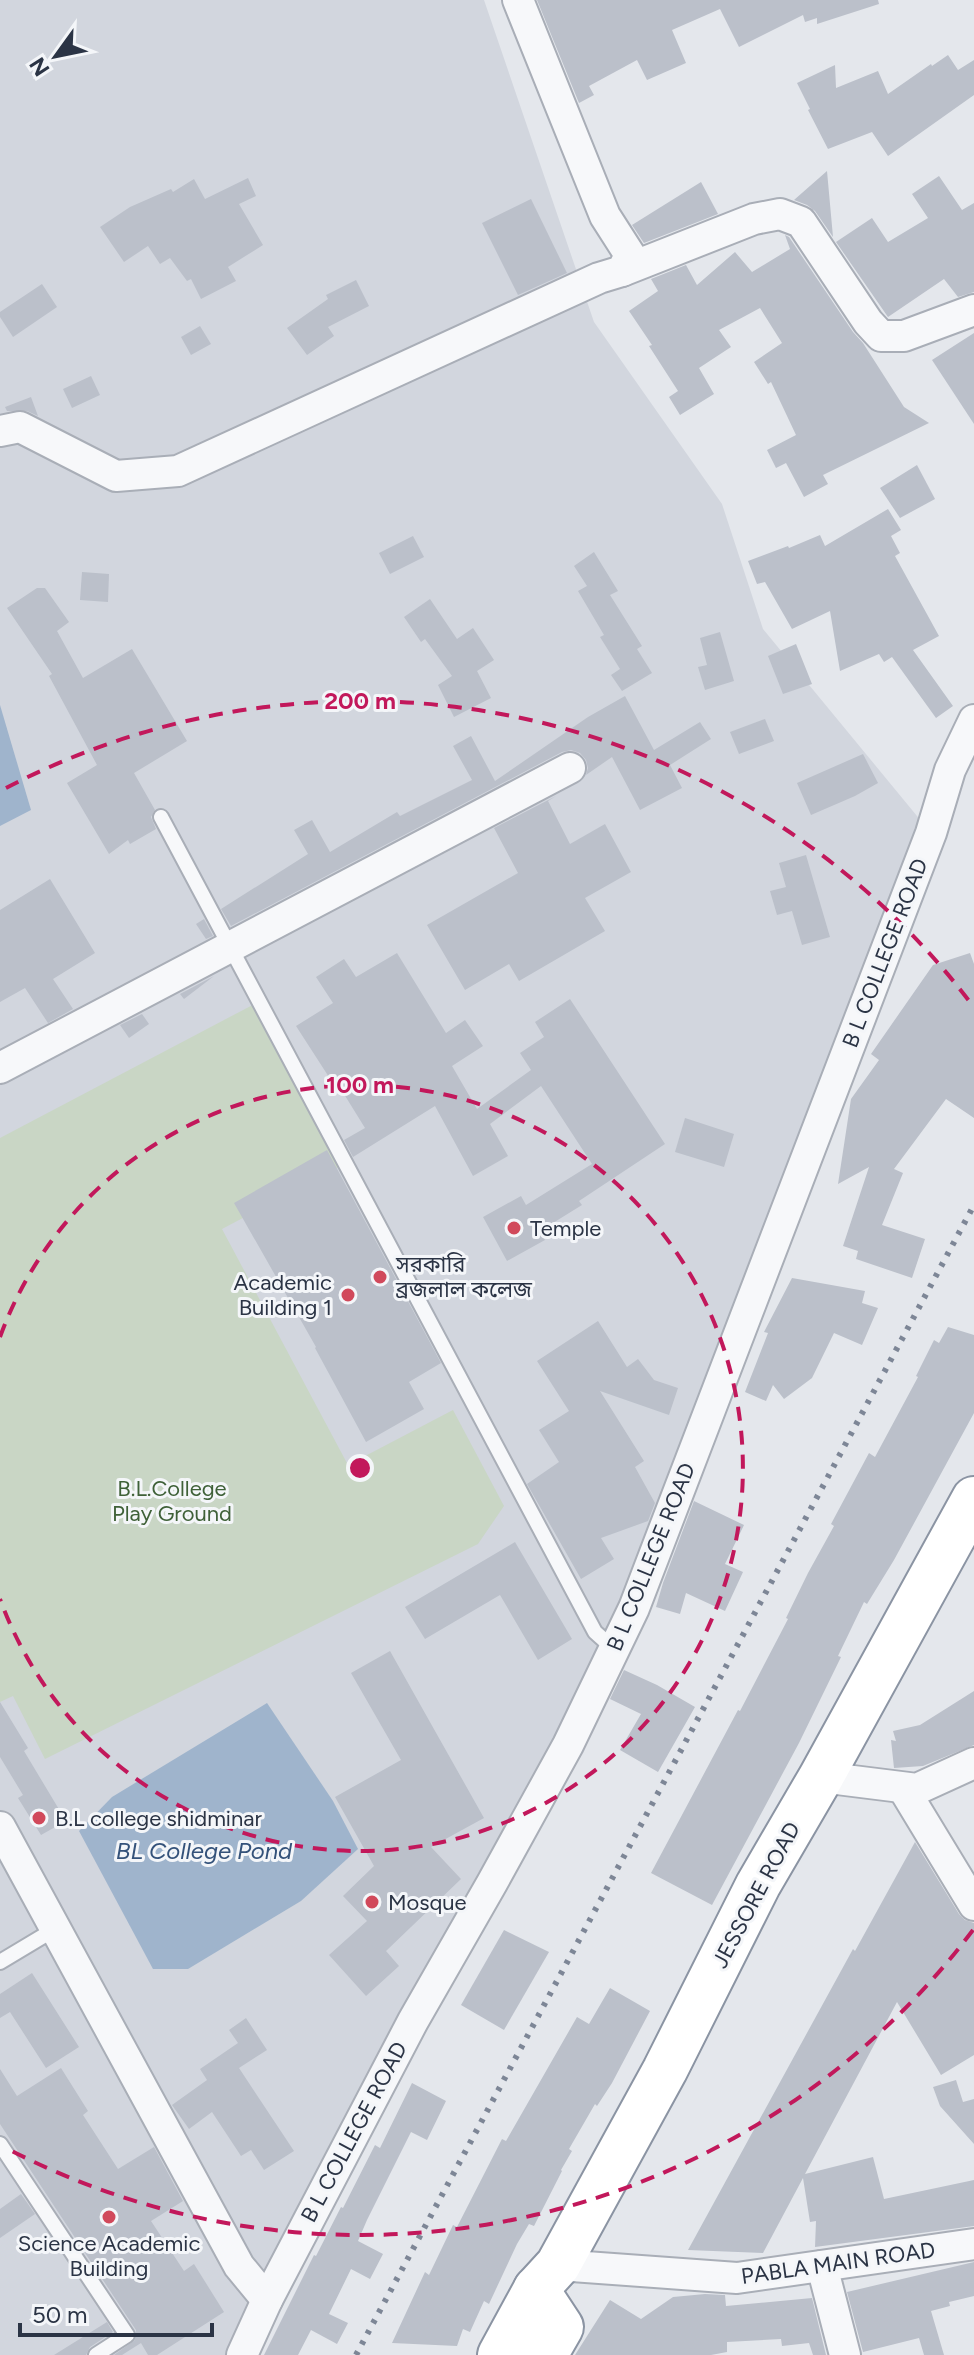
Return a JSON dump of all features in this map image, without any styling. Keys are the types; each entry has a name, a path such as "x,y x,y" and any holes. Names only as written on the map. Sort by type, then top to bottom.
{"highway":[{"name":"JESSORE ROAD","path":"500,2355 665,2070 758,1885 974,1499"},
{"path":"545,2355 561,2327 547,2277"}],"street":[{"path":"518,0 605,216 630,255 622,271"},
{"path":"0,431 20,427 116,476 178,471 599,278 754,219 780,214 801,222 868,322 881,336 904,336 974,310"},
{"name":"B L COLLEGE ROAD","path":"242,2355 267,2300 413,2021 568,1745 634,1608 926,847 950,770 974,720"},
{"path":"0,1068 570,768"},
{"path":"821,1777 917,1789 972,1768"},
{"path":"903,1788 974,1905"},
{"path":"0,1827 239,2266 267,2300"},
{"name":"PABLA MAIN ROAD","path":"547,2277 737,2278 974,2244"},
{"path":"822,2266 845,2355"}],"lane":[{"path":"161,817 595,1632 614,1649"},
{"path":"0,1962 55,1929"},
{"path":"0,2144 127,2335 96,2355"}],"shaded area":[{"name":"সরকারি ব্রজলাল কলেজ","path":"0,0 484,0 594,322 722,504 763,629 931,833 658,1543 242,2355 0,2355"}],"green space":[{"name":"B.L.College Play Ground","path":"262,1000 348,1162 222,1229 348,1465 453,1410 504,1506 478,1544 45,1759 13,1696 0,1702 0,1138"}],"water":[{"path":"0,705 31,810 0,826"},
{"name":"BL College Pond","path":"267,1703 333,1801 358,1849 301,1901 188,1969 153,1969 79,1831 112,1797"}],"building":[{"path":"537,0 878,0 879,4 817,24 817,18 805,22 803,15 739,47 720,9 672,30 686,63 647,80 637,60 589,86 594,95 579,103"},
{"path":"948,55 958,70 974,60 974,95 888,156 872,132 828,149 797,83 835,65 836,88 878,71 888,94"},
{"path":"827,171 833,237 815,211 794,200"},
{"path":"939,176 962,210 974,203 974,292 958,297 944,279 888,317 836,242 872,218 888,242 928,218 912,194"},
{"path":"248,178 256,196 239,204 263,245 228,267 236,281 201,299 191,279 187,281 170,258 160,264 148,246 124,262 100,227 130,207 171,189 173,192 194,179 205,199"},
{"path":"701,182 718,214 644,243 632,225"},
{"path":"531,199 567,273 518,295 482,223"},
{"path":"785,235 863,343 904,407 929,423 823,475 828,484 804,497 786,463 776,468 767,450 796,435 771,382 768,384 754,362 782,343 760,308 719,330 731,347 699,368 714,394 680,415 669,397 678,391 629,311 658,291 651,279 686,265 697,285 735,252 752,272 790,249"},
{"path":"356,280 369,306 328,327 334,336 307,355 287,328 328,299 326,295"},
{"path":"42,284 57,307 13,337 0,312"},
{"path":"200,326 211,344 191,355 181,337"},
{"path":"974,333 974,424 932,360"},
{"path":"91,376 100,395 72,408 63,389"},
{"path":"31,397 38,416 27,411 7,411 5,407"},
{"path":"917,465 935,499 900,518 880,488"},
{"path":"888,509 901,530 891,536 900,553 895,556 939,636 913,650 953,706 936,718 892,657 884,662 879,654 840,671 830,611 792,629 765,582 757,584 748,561 820,535 825,546"},
{"path":"413,536 424,557 390,574 379,553"},
{"path":"594,552 618,591 610,595 642,646 637,649 652,673 622,691 611,675 620,669 600,637 604,635 578,591 587,586 574,566"},
{"path":"82,572 109,574 108,602 80,600"},
{"path":"37,588 45,588 69,622 57,631 83,678 132,649 187,741 134,773 155,810 151,817 156,829 130,844 128,840 109,854 67,783 97,765 49,676 52,674 7,608"},
{"path":"430,599 457,639 473,628 494,660 477,671 491,698 454,717 438,685 452,676 425,639 421,642 404,617"},
{"path":"720,632 734,681 705,690 698,667 707,665 700,638"},
{"path":"796,644 812,684 783,694 768,656"},
{"path":"625,696 654,750 700,722 711,739 670,765 682,788 640,810 612,757 586,775 586,760 580,753 571,750 562,752 231,926 221,909 308,854 294,830 312,820 330,852 397,812 400,816 472,780 453,746 471,736 495,781 588,717"},
{"path":"765,719 774,741 739,754 730,732"},
{"path":"863,754 878,783 811,815 797,783"},
{"path":"556,796 548,801 570,844 605,824 631,872 585,898 605,931 519,981 509,964 465,990 427,925 518,873 494,828"},
{"path":"806,855 830,937 802,945 792,911 777,915 770,891 786,887 779,863"},
{"path":"50,879 95,953 53,979 73,1009 48,1023 25,988 0,1002 0,910"},
{"path":"204,919 213,936 206,939 196,924"},
{"path":"397,953 446,1033 465,1020 483,1046 452,1066 477,1109 531,1070 520,1053 544,1037 535,1022 570,999 665,1144 579,1201 582,1205 540,1231 545,1240 507,1261 483,1217 521,1196 526,1205 592,1164 541,1086 490,1124 508,1156 473,1176 435,1106 353,1157 344,1140 365,1128 296,1026 333,1003 316,977 344,959 356,977"},
{"path":"970,953 974,964 974,1118 946,1099 894,1169 903,1173 882,1225 925,1239 912,1278 856,1259 858,1251 843,1246 869,1167 838,1184 851,1099 879,1060 871,1054 933,965"},
{"path":"214,976 184,999 180,994"},
{"path":"142,1014 149,1024 129,1038 120,1025"},
{"path":"685,1118 734,1134 724,1167 675,1152"},
{"name":"Academic Building 1","path":"327,1150 441,1363 409,1382 424,1409 366,1442 234,1203"},
{"path":"792,1278 865,1291 862,1303 878,1308 862,1345 834,1333 812,1378 784,1399 773,1385 766,1401 745,1392 768,1333 764,1332"},
{"path":"598,1321 627,1367 638,1359 654,1380 678,1388 669,1415 600,1391 644,1461 635,1467 655,1503 648,1521 601,1538 614,1559 581,1579 527,1484 559,1462 539,1430 569,1411 537,1361"},
{"path":"948,1327 974,1335 974,1413 894,1560 867,1604 864,1602 799,1743 712,1905 651,1873 788,1619 808,1573 834,1526 831,1524 869,1453 875,1457 934,1340 939,1343"},
{"path":"694,1501 744,1525 725,1564 743,1572 725,1611 686,1593 680,1614 656,1607"},
{"path":"515,1542 572,1639 538,1660 500,1595 425,1639 405,1607"},
{"path":"390,1651 484,1818 431,1847 461,1879 386,1951 399,1966 366,1996 329,1955 367,1921 343,1896 374,1866 335,1797 401,1760 351,1673"},
{"path":"624,1670 695,1707 658,1772 620,1750 641,1714 610,1699"},
{"path":"974,1691 974,1745 923,1766 894,1768 891,1740 896,1741 893,1731 920,1725"},
{"path":"0,1702 28,1748 24,1751 66,1821 41,1835 18,1798 23,1795 0,1757"},
{"path":"915,1842 959,1914 974,1923 974,2055 941,2075 897,2002 805,2174 873,2157 884,2199 974,2180 974,2226 815,2247 816,2221 810,2222 803,2178 763,2253 688,2250 853,1949 855,1951"},
{"path":"504,1930 549,1952 504,2030 461,2005"},
{"path":"32,1973 79,2047 46,2068 10,2012 0,2018 0,1994"},
{"path":"610,1988 650,2011 612,2083 597,2106 595,2104 569,2149 572,2151 534,2226 529,2224 517,2244 489,2304 484,2301 470,2332 463,2329 457,2346 392,2343 425,2272 429,2275 453,2225 457,2227 502,2139 506,2141 577,2017 589,2024"},
{"path":"246,2018 267,2050 239,2068 294,2151 264,2170 251,2150 241,2156 212,2112 189,2129 172,2105 207,2080 200,2069 238,2043 229,2030"},
{"name":"Science Academic Building","path":"61,2068 88,2111 83,2115 118,2169 154,2147 183,2201 151,2221 184,2271 194,2264 224,2312 157,2355 148,2355 141,2343 122,2355 114,2355 135,2340 136,2330 0,2124 0,2069 17,2096"},
{"path":"956,2080 963,2102 974,2099 974,2144 940,2106 933,2087"},
{"path":"412,2083 446,2101 427,2140 411,2132 367,2220 358,2241 383,2254 370,2279 351,2269 329,2314 348,2323 337,2344 311,2330 298,2355 264,2355 314,2255 343,2208 375,2145 380,2148"},
{"path":"21,2194 35,2214 0,2238 0,2209"},
{"path":"974,2262 974,2296 949,2302 950,2306 931,2311 944,2355 924,2355 919,2338 863,2352 847,2292"},
{"path":"725,2295 726,2306 812,2298 826,2355 813,2355 809,2343 782,2346 781,2339 727,2342 727,2352 711,2355 575,2355 610,2300 641,2319 673,2297"},
{"path":"107,2322 113,2332 90,2347 86,2355 54,2355"}],"railway":[{"path":"356,2355 974,1205"}],"place":[{"name":"Temple","path":"514,1228"},
{"name":"সরকারি ব্রজলাল কলেজ","path":"380,1277"},
{"name":"Academic Building 1","path":"348,1295"},
{"name":"B.L college shidminar","path":"39,1818"},
{"name":"Mosque","path":"372,1902"},
{"name":"Science Academic Building","path":"109,2217"}]}
